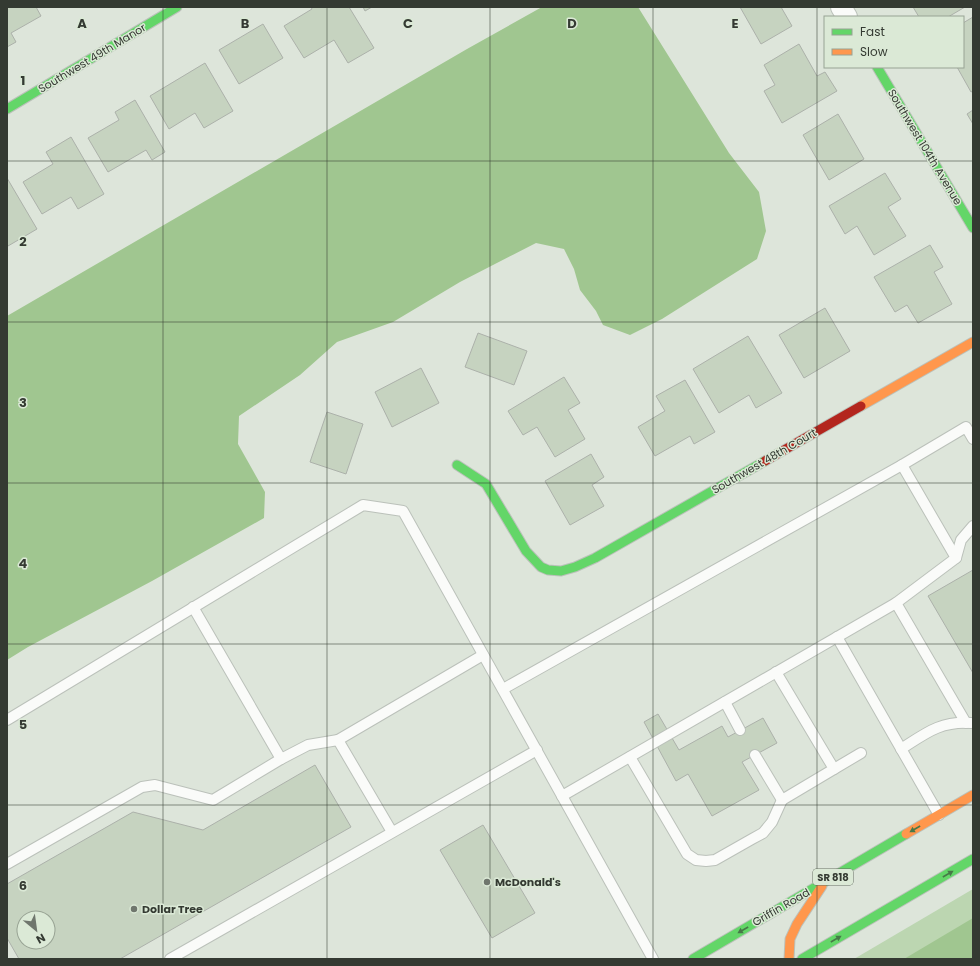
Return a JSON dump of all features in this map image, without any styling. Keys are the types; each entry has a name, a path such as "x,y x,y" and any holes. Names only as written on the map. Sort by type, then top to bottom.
{"street":[{"name":"Southwest 49th Manor","path":"7,109 177,7"},
{"path":"841,7 846,16"},
{"name":"Southwest 104th Avenue","path":"878,68 973,228"},
{"name":"Southwest 48th Court","path":"457,465 486,484 526,551 542,567 552,570 568,570 595,558 973,342"},
{"name":"Griffin Road","path":"693,959 973,795"},
{"path":"802,959 973,860"},
{"path":"788,959 790,939 797,924 824,882"}],"lane":[{"path":"503,689 966,427 973,439"},
{"path":"902,464 956,558"},
{"path":"7,720 363,505 403,511 653,959"},
{"path":"562,796 896,603 956,558 961,540 973,526"},
{"path":"896,603 970,723 946,724 934,728 901,749"},
{"path":"193,607 281,759"},
{"path":"837,637 939,815"},
{"path":"7,864 142,787 155,785 213,800 281,759 308,745 338,740 483,655"},
{"path":"776,672 834,769"},
{"path":"724,702 740,730"},
{"path":"338,740 392,832"},
{"path":"170,959 537,750"},
{"path":"630,757 687,854 696,860 706,861 715,860 763,833 772,822 782,800 861,754"},
{"path":"755,755 782,800"}],"shaded area":[{"path":"542,7 638,7 729,153 759,192 766,231 757,259 662,319 630,335 603,325 596,311 580,290 574,269 564,249 536,243 460,282 393,322 337,342 300,375 239,416 238,444 265,492 264,518 152,581 28,647 7,660 7,316"},
{"path":"973,889 973,959 854,959"},
{"path":"973,918 973,959 904,959"}],"building":[{"path":"7,7 36,7 41,16 11,33 16,42 7,47"},
{"path":"311,7 349,7 374,48 348,63 334,40 304,58 284,26 312,9"},
{"path":"363,7 372,7 365,11"},
{"path":"740,7 781,7 792,26 761,44"},
{"path":"913,7 965,7 950,16 918,16"},
{"path":"973,17 973,91 971,92 958,68 964,68 964,22"},
{"path":"263,24 283,58 239,84 219,50"},
{"path":"799,44 817,76 825,72 837,91 782,123 764,91 775,85 764,65"},
{"path":"205,63 233,111 204,128 195,113 169,129 150,96"},
{"path":"135,100 165,152 152,160 146,150 108,172 88,138 119,120 115,112"},
{"path":"973,110 973,124 967,114"},
{"path":"838,114 864,159 829,180 803,135"},
{"path":"71,137 104,194 78,209 71,197 42,214 23,182 53,164 46,152"},
{"path":"885,173 901,199 888,207 906,236 874,255 857,226 845,234 829,206"},
{"path":"7,178 37,229 8,246 7,244"},
{"path":"930,245 943,267 934,272 952,304 918,323 907,305 895,312 874,277"},
{"path":"825,308 850,351 804,378 779,335"},
{"path":"478,333 527,351 514,385 465,367"},
{"path":"748,336 782,393 756,408 749,395 719,413 693,369"},
{"path":"421,368 439,403 392,427 375,392"},
{"path":"564,377 580,403 568,410 585,439 555,457 537,427 523,435 508,411"},
{"path":"685,380 715,432 694,444 690,436 655,456 638,427 665,411 656,396"},
{"path":"327,412 363,424 346,474 310,462"},
{"path":"591,454 604,477 592,485 604,506 570,525 545,481"},
{"path":"973,570 973,673 928,596"},
{"path":"658,714 679,750 722,726 728,737 763,718 777,743 742,762 759,790 712,816 688,774 676,781 644,722"},
{"path":"315,765 351,827 120,959 19,959 7,938 7,884 133,812 203,830"},
{"name":"McDonald's","path":"483,825 535,913 492,938 440,850"}],"traffic: fast":[{"path":"7,109 177,7"},
{"path":"878,68 973,228"},
{"path":"457,465 486,484 526,551 541,567 548,570 561,571 575,567 595,558 765,461"},
{"path":"693,959 906,834"},
{"path":"802,959 973,859"}],"traffic: slow":[{"path":"861,406 973,342"},
{"path":"906,834 973,795"},
{"path":"789,959 790,939 797,924 822,886"}],"traffic: jam":[{"path":"765,461 861,406"}],"place":[{"name":"McDonald's","path":"487,882"},
{"name":"Dollar Tree","path":"134,909"}]}
